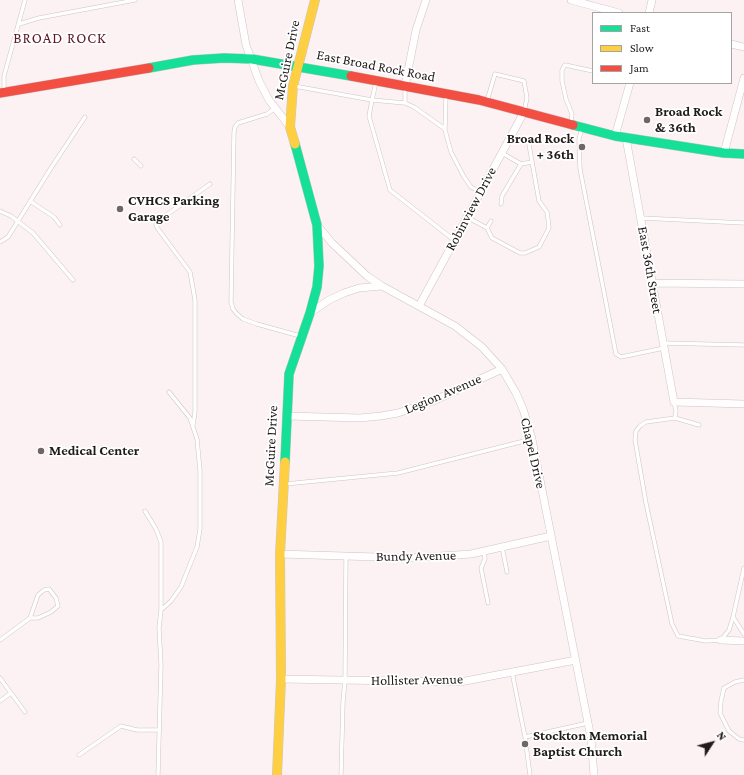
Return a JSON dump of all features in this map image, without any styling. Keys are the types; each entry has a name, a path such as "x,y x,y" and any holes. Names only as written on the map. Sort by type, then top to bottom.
{"street":[{"name":"McGuire Drive","path":"238,0 246,45 263,89 275,108 290,127"},
{"name":"McGuire Drive","path":"277,775 281,679 280,554 290,374 317,287 319,266 317,225 290,127 293,86 315,0"},
{"path":"405,86 416,30 426,0"},
{"path":"571,0 615,12"},
{"path":"649,12 652,0"},
{"path":"732,44 744,47"},
{"name":"East Broad Rock Road","path":"2,93 193,60 224,58 252,59 376,80 487,102 615,136 724,153 744,154"},
{"path":"724,153 744,78"},
{"path":"615,136 630,84"},
{"name":"Robinview Drive","path":"419,306 524,112"},
{"name":"East 36th Street","path":"626,138 674,402"},
{"name":"Chapel Drive","path":"317,225 332,243 367,276 382,286 455,326 469,336 492,356 502,369 516,393 532,439 591,738 594,775"},
{"path":"652,283 744,284"},
{"path":"310,313 329,300 344,293 358,288 382,286"},
{"name":"Legion Avenue","path":"287,416 360,418 398,413 433,401 502,369"},
{"path":"674,402 744,404"},
{"name":"Bundy Avenue","path":"280,554 409,558 471,554 550,536"},
{"path":"721,640 744,641"},
{"name":"Hollister Avenue","path":"281,679 460,682 576,660"}],"lane":[{"path":"2,93 4,76 25,0"},
{"path":"19,24 39,18 135,0"},
{"path":"571,125 572,114 566,99 562,81 562,70 565,65 592,71"},
{"path":"487,102 495,74 524,81 527,98 524,112"},
{"path":"376,80 369,116 390,190 454,240"},
{"path":"293,86 372,100 405,103 414,107 444,129"},
{"path":"405,86 405,103"},
{"path":"446,94 444,129 451,152 471,187 481,192"},
{"path":"275,108 267,114 238,123 235,127 231,302 233,309 243,319 301,336"},
{"path":"0,242 8,237 85,117"},
{"path":"582,128 579,139 580,169 616,354 621,356 664,345 744,345"},
{"path":"467,217 487,228 492,238 520,253 525,253 539,247 549,228 547,212 539,201 528,139"},
{"path":"502,153 521,164 532,162"},
{"path":"134,159 141,166"},
{"path":"501,204 502,196 521,164"},
{"path":"193,426 196,384 194,293 190,272 156,225 158,221 210,184"},
{"path":"30,201 54,217 60,225"},
{"path":"0,211 11,216 34,232 73,280"},
{"path":"640,218 744,223"},
{"path":"487,228 491,221"},
{"path":"161,610 171,601 181,586 191,564 197,547 199,535 201,501 197,439 190,418 169,392"},
{"path":"674,402 676,411 675,418"},
{"path":"699,425 675,418 646,422 636,431 635,440 646,503 672,624 678,636 706,641 721,640 729,630 744,568"},
{"path":"284,484 398,473 532,439"},
{"path":"145,511 156,529 161,542 158,775"},
{"path":"502,547 507,572"},
{"path":"484,552 485,559 481,568 488,603"},
{"path":"341,775 345,680 346,556"},
{"path":"0,640 30,618 38,595 44,590 49,590 56,598 58,606 51,612 38,618 30,618"},
{"path":"733,617 744,634"},
{"path":"512,672 525,737 530,775"},
{"path":"0,678 25,712"},
{"path":"744,680 735,682 724,688 720,713 729,731 739,739 744,740"},
{"path":"0,701 11,693"},
{"path":"525,737 588,723"},
{"path":"79,755 121,726 137,730 159,730"}],"traffic: fast":[{"path":"149,68 193,60 224,58 252,59 351,76"},
{"path":"573,125 615,136 724,153 744,154"},
{"path":"285,462 289,374 310,313 317,287 319,266 317,225 295,144"}],"traffic: slow":[{"path":"295,144 290,127 293,86 315,0"},
{"path":"277,775 281,679 280,554 285,462"}],"traffic: jam":[{"path":"0,93 149,68"},
{"path":"351,76 479,100 573,125"}],"place":[{"name":"Broad Rock & 36th","path":"647,120"},
{"name":"Broad Rock + 36th","path":"582,147"},
{"name":"CVHCS Parking Garage","path":"120,209"},
{"name":"Medical Center","path":"41,451"},
{"name":"Stockton Memorial Baptist Church","path":"525,744"}],"district":[{"name":"BROAD ROCK","path":"60,38"}]}
